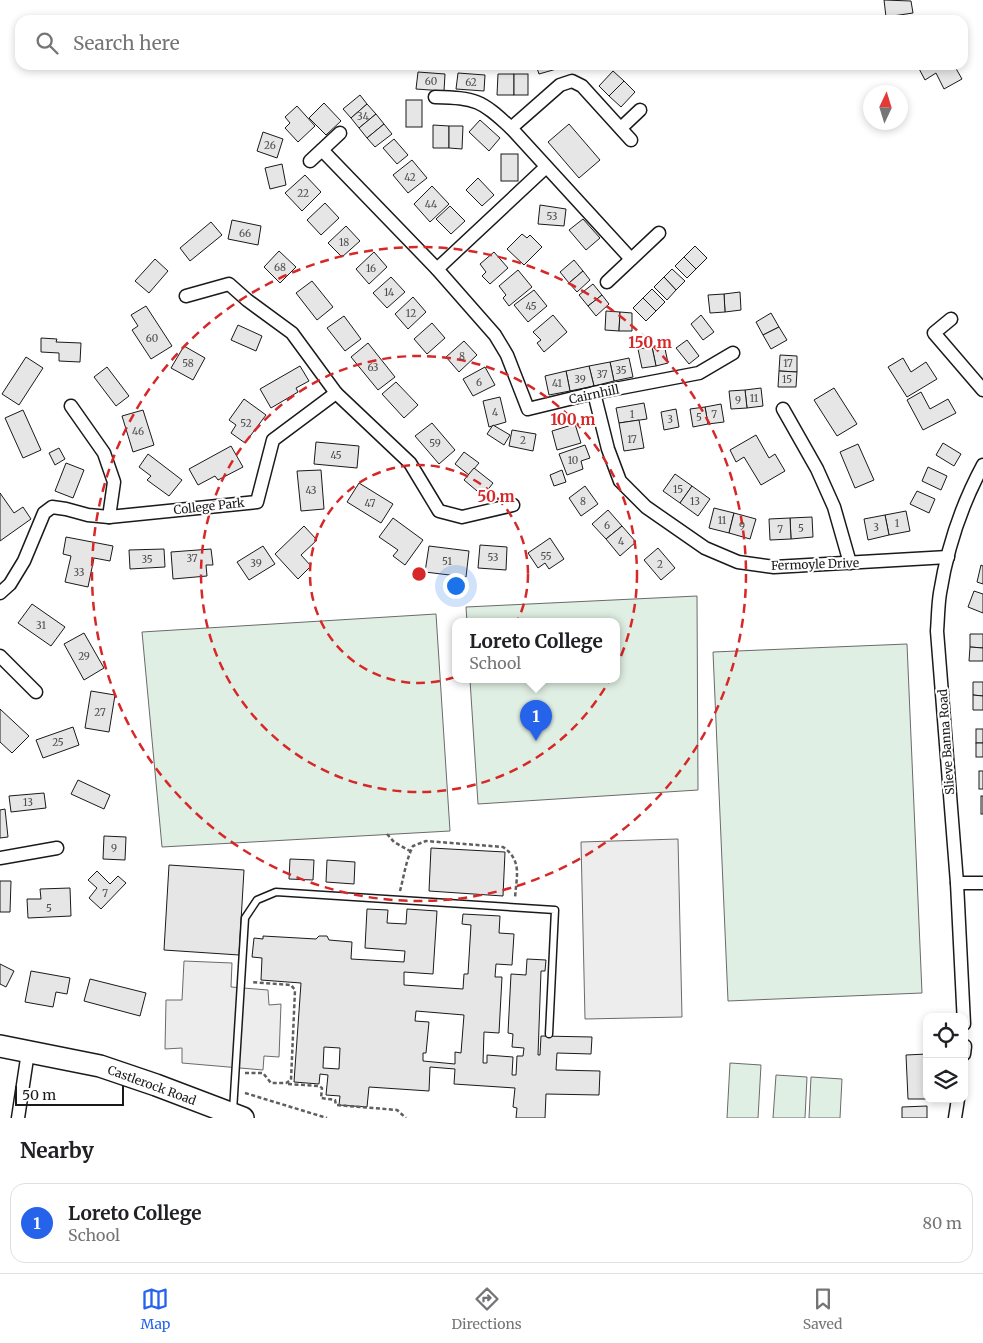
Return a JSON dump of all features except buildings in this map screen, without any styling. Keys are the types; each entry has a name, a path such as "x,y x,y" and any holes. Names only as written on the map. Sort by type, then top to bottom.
{"main road":[{"name":"Castlerock Road","path":"0,1046 100,1066 238,1116"}],"street":[{"path":"511,128 560,85 572,81 582,86 631,140"},
{"path":"435,97 462,98 479,102 492,110 511,128 631,259"},
{"path":"621,128 640,110"},
{"path":"310,161 340,133"},
{"name":"Cairnhill","path":"322,150 437,269 495,335 507,356 528,409 594,393 699,373 733,353"},
{"path":"437,269 546,167"},
{"path":"607,282 659,233"},
{"path":"186,296 228,284 292,333 336,393 410,463 439,511 462,517 514,505"},
{"path":"950,319 934,334 983,390"},
{"name":"College Park","path":"0,593 10,584 24,561 44,513 52,507 66,508 88,515 109,517 256,502 273,440 336,393"},
{"name":"Fermoyle Drive","path":"594,393 608,449 620,481 646,508 705,548 738,562 774,567 948,557"},
{"path":"71,406 104,453 114,482 109,517"},
{"path":"783,409 817,469 834,507 850,563"},
{"name":"Slieve Banna Road","path":"965,1013 958,883 937,631 940,593 951,543 971,487 983,465"},
{"path":"0,575 10,584"},
{"path":"0,656 36,692"},
{"path":"0,858 56,848"},
{"path":"958,883 983,883"},
{"path":"18,1118 28,1052"},
{"path":"954,1118 957,1103"}],"lane":[{"path":"238,1116 245,918 257,900 276,892 555,910 548,1034"}],"path":[{"path":"388,834 394,842 410,851"},
{"path":"382,899 399,892 410,851 413,846 426,841 503,847 512,853 518,863 514,908"},
{"path":"246,982 291,985 295,990 291,1080 286,1083"},
{"path":"244,1076 245,1072 263,1074 271,1083 320,1086 322,1088 321,1098 335,1100 336,1105 397,1110 406,1118"},
{"path":"245,1085 246,1094 327,1118"}],"green space":[{"path":"697,596 698,790 478,804 470,683 620,683 620,618 467,618 466,607"},
{"path":"436,614 450,831 162,847 142,632"},
{"path":"907,644 922,993 728,1001 713,652"},
{"path":"730,1063 761,1065 758,1118 727,1118"},
{"path":"776,1075 807,1077 805,1118 773,1118"},
{"path":"811,1077 842,1079 840,1118 809,1118"}],"shaded area":[{"path":"678,839 682,1017 585,1019 581,842"},
{"path":"184,961 232,963 231,987 268,990 269,1005 281,1004 279,1057 264,1056 263,1070 182,1063 182,1048 165,1049 166,1000 182,1000"}],"place":[{"name":"Loreto College","path":"536,741"}]}
